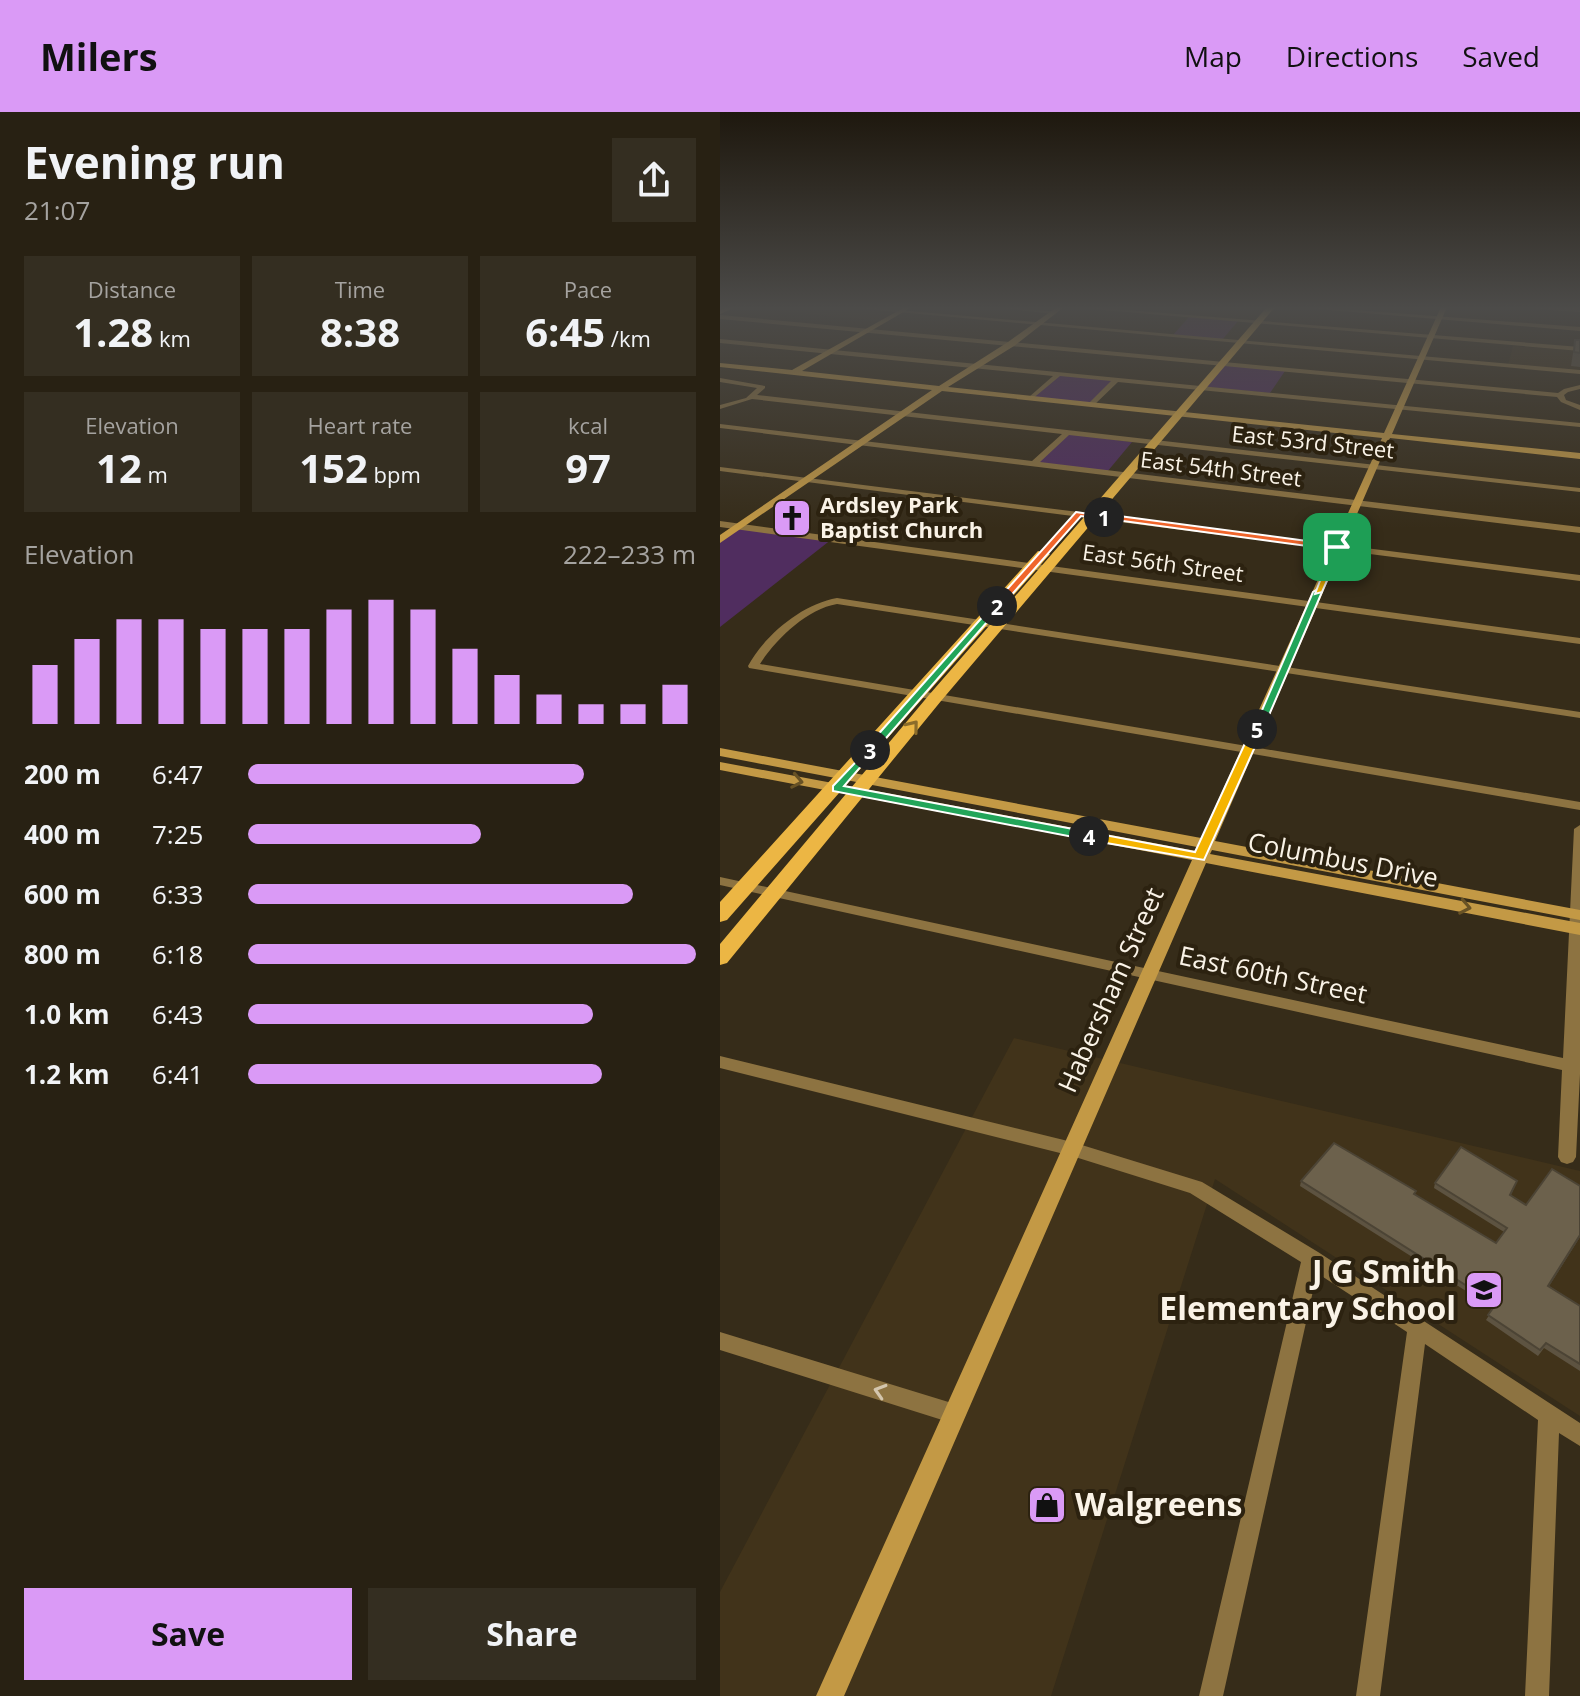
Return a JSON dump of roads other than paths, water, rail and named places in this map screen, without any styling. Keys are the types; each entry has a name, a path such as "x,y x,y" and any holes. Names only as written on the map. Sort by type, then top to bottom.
{"main road":[{"path":"720,958 935,698 1050,567 1087,515 1201,381"},
{"path":"720,915 848,776 916,695 1034,565 1087,515"}],"street":[{"path":"720,407 752,397 763,387 730,381"},
{"path":"870,381 1580,456"},
{"path":"720,540 951,381"},
{"path":"1031,398 1051,381"},
{"path":"1092,405 1115,381"},
{"path":"1136,381 1580,425"},
{"path":"1273,394 1281,381"},
{"path":"1411,381 1560,395 1566,390 1580,387"},
{"name":"Habersham Street","path":"830,1696 1411,381"},
{"path":"1560,395 1563,401 1580,408"},
{"name":"East 53rd Street","path":"752,397 1580,490"},
{"name":"East 54th Street","path":"720,426 1580,530"},
{"path":"1033,465 1067,433"},
{"path":"720,469 1580,578"},
{"name":"East 56th Street","path":"720,524 1580,641"},
{"path":"1580,715 829,602 802,616 758,655 753,666 1580,806"},
{"name":"Columbus Drive","path":"720,752 848,776 865,786"},
{"name":"Columbus Drive","path":"720,766 837,788 865,786 1578,922"},
{"path":"1567,1157 1576,1067 1580,829"},
{"name":"East 60th Street","path":"720,881 1576,1067"},
{"path":"720,1062 1072,1149 1196,1187 1311,1258 1580,1435"},
{"path":"1211,1696 1311,1258"},
{"path":"1368,1696 1417,1328"},
{"path":"720,1341 955,1414"},
{"path":"1537,1696 1549,1413"}],"place":[{"name":"Ardsley Park Baptist Church","path":"792,518"},
{"name":"J G Smith Elementary School","path":"1484,1290"},
{"name":"Walgreens","path":"1047,1505"}]}
